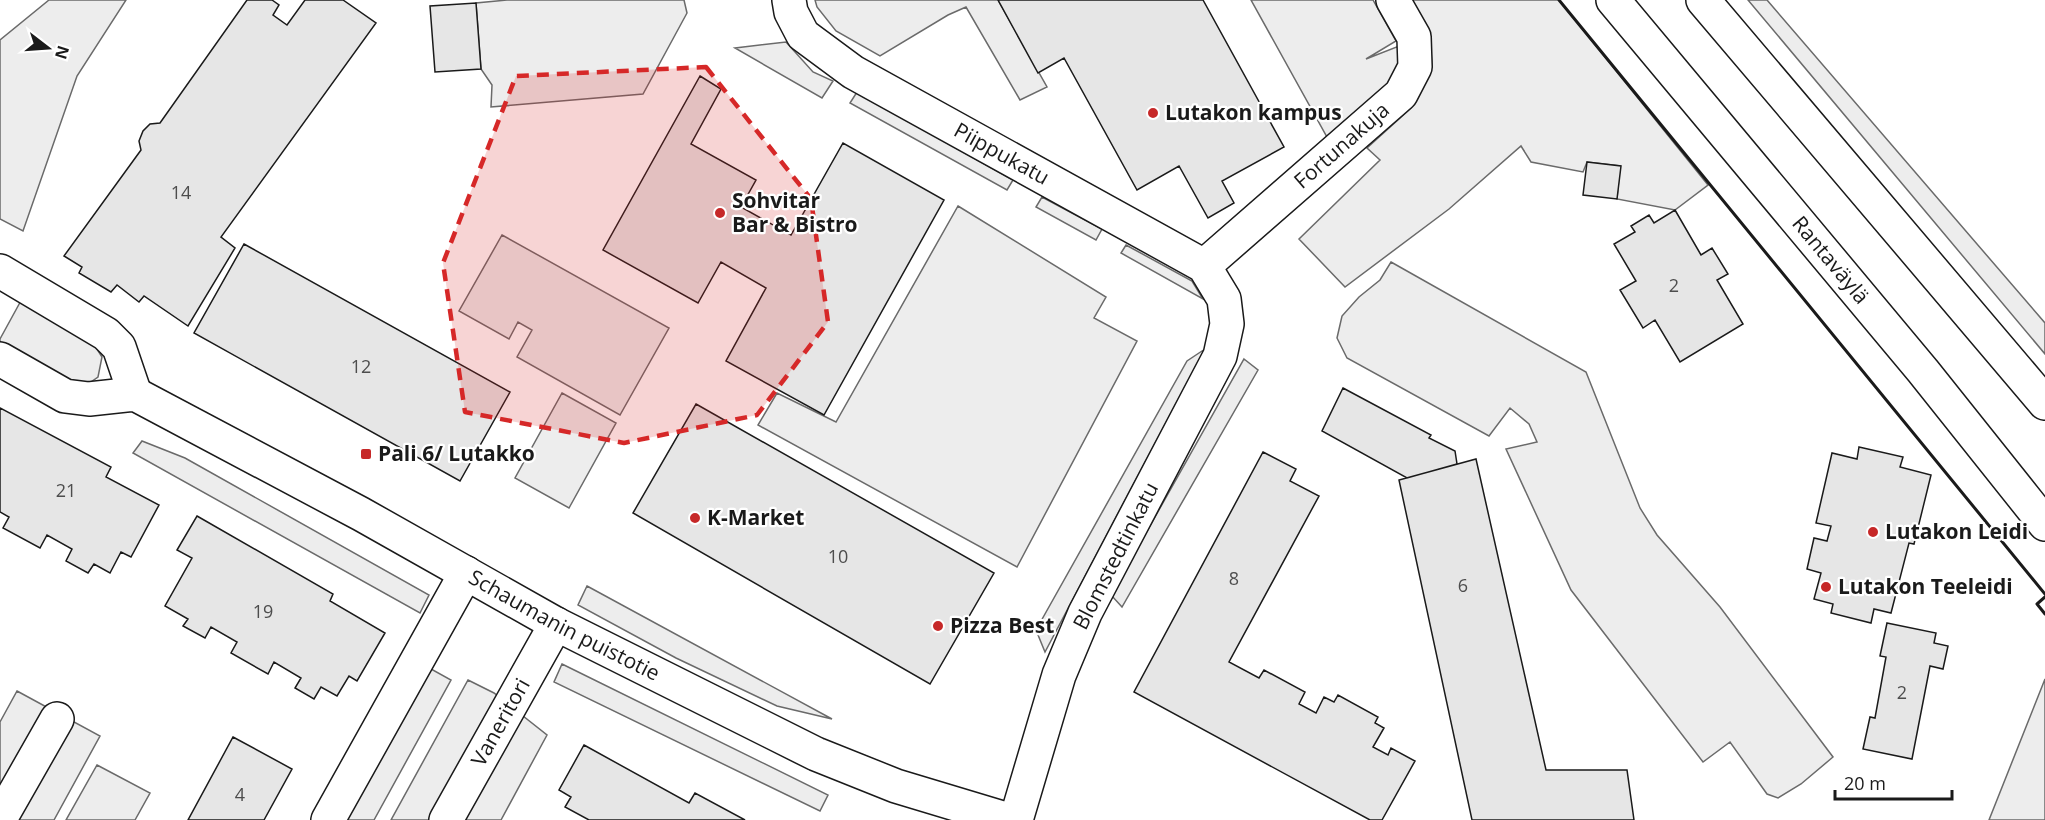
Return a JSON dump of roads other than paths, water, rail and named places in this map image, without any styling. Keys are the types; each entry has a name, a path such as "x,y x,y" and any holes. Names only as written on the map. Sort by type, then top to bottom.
{"main road":[{"name":"Piippukatu","path":"789,0 791,12 803,35 853,72 1204,266 1224,299"},
{"name":"Fortunakuja","path":"1204,266 1401,94 1415,67 1414,37 1393,0"},
{"name":"Rantaväylä","path":"1612,0 1923,371 2045,524"},
{"path":"1703,0 2045,403"},
{"path":"0,271 105,334 118,347 135,394 89,399 65,396 0,359"},
{"name":"Blomstedtinkatu","path":"1016,820 1050,702 1085,613 1220,356 1227,324 1224,299"},
{"name":"Schaumanin puistotie","path":"135,394 361,514 556,624 816,754 896,786 1009,820"},
{"path":"328,820 466,573"},
{"name":"Vaneritori","path":"446,820 556,624"},
{"path":"0,819 57,718"}],"place":[{"name":"Lutakon kampus","path":"1153,113"},
{"name":"Sohvitar Bar & Bistro","path":"720,213"},
{"name":"Pali 6/ Lutakko","path":"366,454"},
{"name":"K-Market","path":"695,518"},
{"name":"Lutakon Leidi","path":"1873,532"},
{"name":"Lutakon Teeleidi","path":"1826,587"},
{"name":"Pizza Best","path":"938,626"}]}
